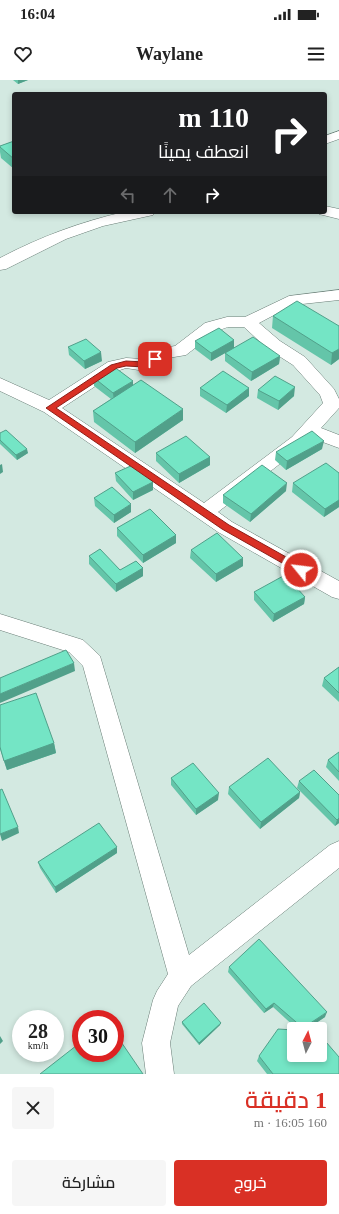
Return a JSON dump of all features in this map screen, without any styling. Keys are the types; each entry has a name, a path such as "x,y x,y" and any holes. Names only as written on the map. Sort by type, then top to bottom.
{"street":[{"path":"327,139 339,135"},
{"path":"327,211 339,214"},
{"path":"0,264 69,232 116,218 137,214"},
{"path":"50,408 114,366 126,363 145,365 164,353 180,351 211,327 227,322 248,322 289,300 339,295"},
{"path":"205,512 298,441 331,407 330,398 299,361 274,345 248,322"},
{"path":"0,384 50,408 226,527 339,591"},
{"path":"309,430 339,442"},
{"path":"0,622 76,646 92,662 182,977"},
{"path":"160,1074 156,1043 166,1000 182,977 339,853"}],"building":[{"path":"12,142 12,157 0,147"},
{"path":"297,301 339,326 339,349 332,353 273,316"},
{"path":"219,328 234,340 211,353 195,341"},
{"path":"253,337 280,356 252,372 225,353"},
{"path":"86,339 101,352 84,361 68,347"},
{"path":"113,366 133,381 113,393 93,377"},
{"path":"223,371 249,388 227,405 200,388"},
{"path":"275,376 295,387 279,401 258,390"},
{"path":"141,380 183,409 135,442 93,411"},
{"path":"6,430 27,449 16,455 0,440 0,433"},
{"path":"312,431 324,441 287,461 276,452"},
{"path":"186,436 210,457 179,474 156,453"},
{"path":"326,463 339,473 339,500 325,509 293,483"},
{"path":"135,464 153,482 133,492 115,473"},
{"path":"262,465 287,483 251,514 223,495"},
{"path":"112,487 131,504 114,515 94,498"},
{"path":"150,509 176,535 143,555 117,528"},
{"path":"217,533 243,558 216,574 191,550"},
{"path":"100,549 120,570 136,561 143,568 116,584 89,556"},
{"path":"285,575 305,597 274,614 254,592"},
{"path":"66,650 74,663 0,694 0,678"},
{"path":"339,667 339,693 324,678"},
{"path":"36,693 54,743 4,761 0,747 0,705"},
{"path":"339,752 339,772 328,760"},
{"path":"268,758 300,792 261,822 229,787"},
{"path":"193,763 219,793 196,809 171,778"},
{"path":"314,770 339,795 339,818 337,820 299,781"},
{"path":"2,789 18,827 0,834 0,790"},
{"path":"99,823 117,847 55,887 38,862"},
{"path":"259,939 327,1012 312,1022 296,1022 274,1003 266,1009 229,967"},
{"path":"204,1003 221,1023 199,1043 182,1022"},
{"path":"278,1029 287,1030 287,1062 327,1062 327,1043 339,1057 339,1074 273,1074 259,1056"},
{"path":"124,1046 143,1074 40,1074 55,1062 64,1062 64,1055 72,1049 72,1062 124,1062"}],"route":[{"path":"155,359 145,365 126,363 114,366 50,408 226,527 301,570"}]}
